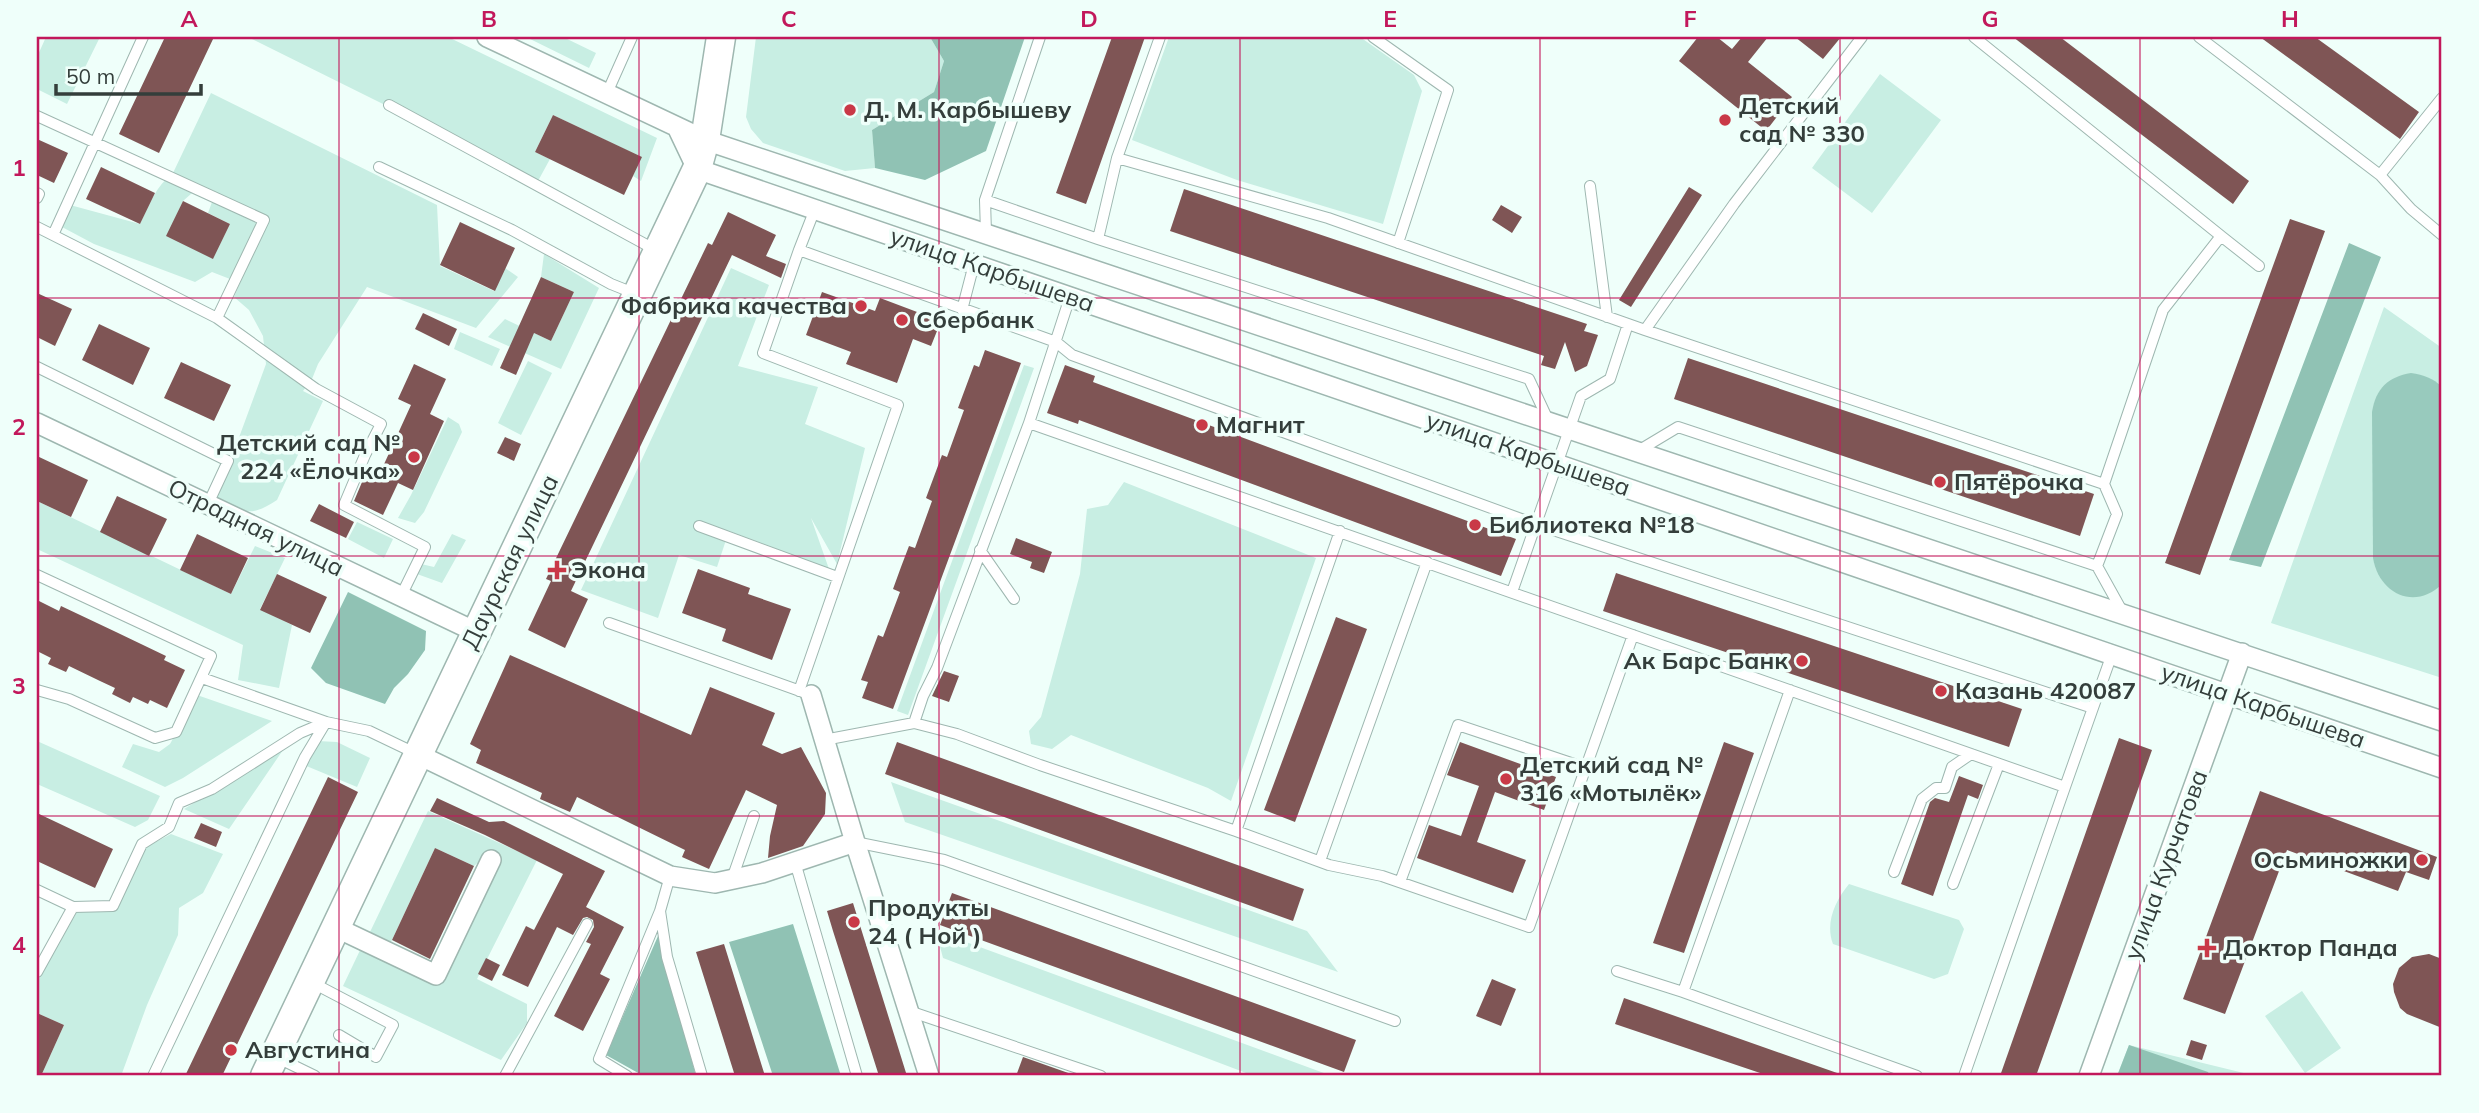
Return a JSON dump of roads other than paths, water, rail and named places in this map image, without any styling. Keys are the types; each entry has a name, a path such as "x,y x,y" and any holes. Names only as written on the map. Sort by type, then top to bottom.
{"street":[{"name":"улица Карбышева","path":"488,37 705,141 2442,721"},
{"name":"Даурская улица","path":"269,1066 697,169 705,141 721,37"},
{"path":"677,127 697,169"},
{"name":"улица Карбышева","path":"697,169 2442,768"},
{"name":"Отрадная улица","path":"37,423 476,632"},
{"name":"улица Курчатова","path":"2089,1076 2242,653"},
{"path":"805,693 824,740 929,1076"},
{"path":"417,754 670,876 715,883 732,880 762,873 855,842"},
{"path":"335,927 436,975 491,860"}],"lane":[{"path":"53,235 144,37"},
{"path":"607,93 632,37"},
{"path":"986,233 985,200 1040,37"},
{"path":"1098,239 1117,158 1160,37"},
{"path":"1373,37 1448,90 1398,243"},
{"path":"1645,330 1734,204 1862,37"},
{"path":"1974,37 2259,266"},
{"path":"2199,37 2380,175 2412,209 2442,235"},
{"path":"2380,175 2442,98"},
{"path":"389,105 658,251"},
{"path":"37,116 264,220 217,317"},
{"path":"1117,158 1328,218 1607,317 2104,484"},
{"path":"379,167 512,230 611,284 637,294"},
{"path":"1590,186 1607,317"},
{"path":"985,200 1529,379 1559,425"},
{"path":"609,623 805,693 837,577 898,405 763,353 815,209"},
{"path":"37,227 217,317 316,389 381,424 344,505 425,547 400,598"},
{"path":"2097,566 2117,514 2104,484 2163,310 2221,236"},
{"path":"799,250 1056,342 1072,355 1535,524 2093,708"},
{"path":"962,310 974,264"},
{"path":"914,723 1029,423 1070,297"},
{"path":"1512,592 1556,464 1559,425 1581,396 1610,379 1628,324"},
{"path":"37,367 228,461 208,504"},
{"path":"1029,423 2066,787"},
{"path":"1638,451 1678,428 2097,566 2123,614"},
{"path":"699,526 837,577"},
{"path":"1236,831 1340,531"},
{"path":"980,550 1014,599"},
{"path":"1320,861 1427,562"},
{"path":"37,575 211,656 176,732 155,738 69,699 37,690"},
{"path":"824,740 914,723 957,734 1320,861 1400,882 1529,927 1633,635"},
{"path":"1964,1076 2112,654"},
{"path":"202,678 326,722 369,731 417,754"},
{"path":"1683,992 1790,690"},
{"path":"37,890 73,907 113,906 142,844 169,827 179,803 212,789 300,733 326,722"},
{"path":"153,1076 305,757 326,722"},
{"path":"1400,882 1458,725 1586,768"},
{"path":"1894,872 1922,799 1936,788 1945,788 1952,767 1971,754"},
{"path":"1952,884 1999,764"},
{"path":"732,880 754,816"},
{"path":"855,842 944,860 1395,1021"},
{"path":"795,862 857,1076"},
{"path":"627,1076 599,1059 660,911 670,876"},
{"path":"37,972 73,907"},
{"path":"660,911 667,957 702,1076"},
{"path":"505,1076 587,924"},
{"path":"1617,971 1917,1076"},
{"path":"310,981 393,1025 376,1058 340,1035"},
{"path":"908,1010 1101,1076"},
{"path":"269,1066 315,1076"}],"place":[{"name":"Д. М. Карбышеву","path":"850,110"},
{"name":"Детский сад № 330","path":"1725,120"},
{"name":"Фабрика качества","path":"861,306"},
{"name":"Сбербанк","path":"902,320"},
{"name":"Магнит","path":"1202,425"},
{"name":"Детский сад № 224 «Ёлочка»","path":"414,457"},
{"name":"Пятёрочка","path":"1940,482"},
{"name":"Библиотека №18","path":"1475,525"},
{"name":"Экона","path":"557,570"},
{"name":"Ак Барс Банк","path":"1802,661"},
{"name":"Казань 420087","path":"1941,691"},
{"name":"Детский сад № 316 «Мотылёк»","path":"1506,779"},
{"name":"Осьминожки","path":"2422,860"},
{"name":"Продукты 24 ( Ной )","path":"854,922"},
{"name":"Доктор Панда","path":"2207,948"},
{"name":"Августина","path":"231,1050"}]}
